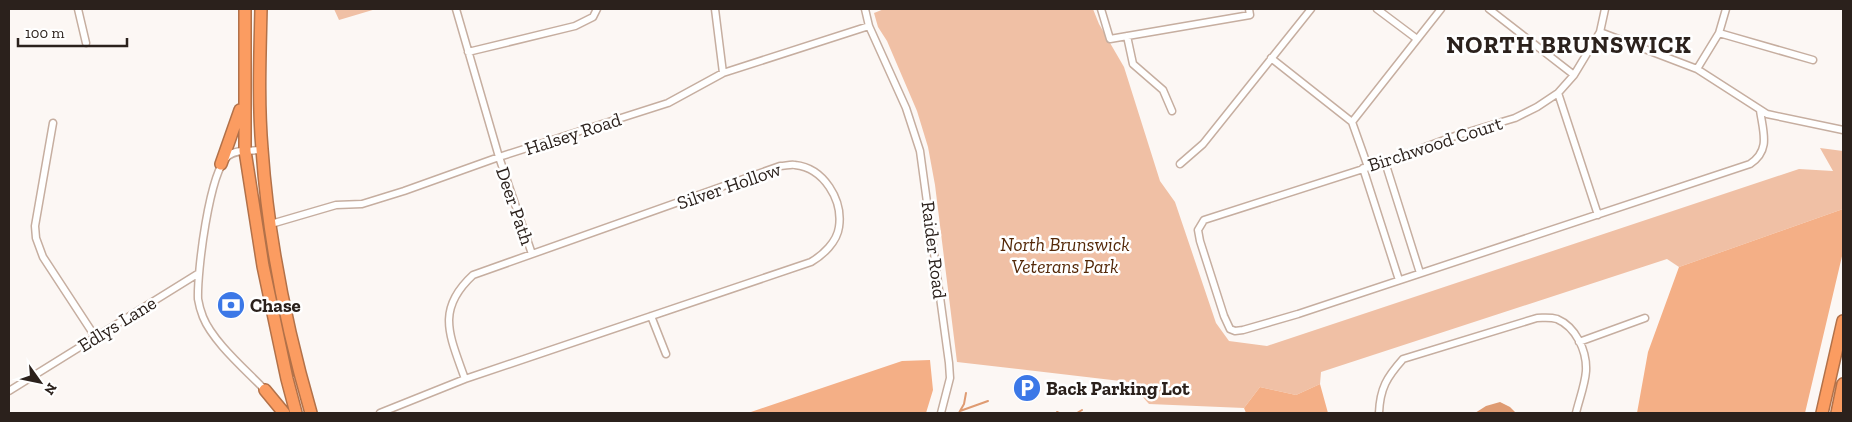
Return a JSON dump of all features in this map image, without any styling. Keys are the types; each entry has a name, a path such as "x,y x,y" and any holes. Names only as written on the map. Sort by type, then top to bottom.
{"highway":[{"path":"245,9 245,151 263,266 287,380 296,413"},
{"path":"261,9 259,64 262,148 271,224 285,307 312,413"},
{"path":"221,164 237,124 244,96"},
{"path":"1822,413 1843,321"},
{"path":"264,390 272,392 279,390 287,380"},
{"path":"1836,413 1843,384"},
{"path":"264,390 284,413"}],"street":[{"path":"78,9 86,42"},
{"name":"Deer Path","path":"456,9 498,157 532,254"},
{"path":"468,52 575,26 593,17 596,9"},
{"path":"715,9 723,73"},
{"name":"Raider Road","path":"865,9 869,26 914,128 920,151 950,378 941,413"},
{"path":"1101,9 1110,39 1250,12"},
{"path":"1180,164 1203,144 1311,9"},
{"path":"1377,9 1417,39"},
{"path":"1352,122 1441,9"},
{"path":"1489,9 1574,75"},
{"name":"Birchwood Court","path":"1399,280 1298,314 1235,331 1230,329 1224,316 1198,230 1201,223 1215,215 1385,162 1455,136 1515,118 1537,107 1558,93 1574,75 1600,32 1605,9"},
{"path":"1697,69 1719,33 1726,9"},
{"name":"Halsey Road","path":"271,224 336,205 362,204 498,157 668,104 723,73 869,26"},
{"path":"1600,32 1697,69 1767,114 1843,130"},
{"path":"1719,33 1813,60"},
{"path":"1127,36 1133,64 1163,90 1172,111"},
{"path":"1271,58 1352,122 1399,280 1744,166 1758,159 1762,154 1764,144 1760,110"},
{"path":"1558,93 1598,215"},
{"path":"53,123 37,217 36,238 43,257 96,338"},
{"path":"262,148 231,154 221,164 212,192 199,273 198,302 204,319 224,346 264,390"},
{"path":"1385,162 1420,273"},
{"name":"Silver Hollow","path":"380,413 465,379 811,262 823,255 839,228 838,208 829,184 815,171 795,164 780,166 473,275 460,287 453,300 449,319 450,338 465,379"},
{"name":"Edlys Lane","path":"10,388 96,338 199,273"},
{"path":"651,316 666,354"},
{"path":"1379,413 1381,390 1403,358 1537,318 1550,317 1569,327 1580,342 1584,354 1586,370 1576,413"},
{"path":"1580,342 1645,318"}],"green space":[{"path":"334,9 376,9 339,20"},
{"name":"North Brunswick Veterans Park","path":"884,9 1093,9 1099,24 1124,67 1160,181 1175,202 1216,323 1229,341 1267,346 1799,169 1833,171 1820,148 1843,151 1843,209 1679,267 1667,259 1321,372 1320,384 1296,395 1260,387 1244,408 1149,404 1129,382 957,362 935,185 928,147 917,111 887,41 878,27 874,13"}],"shaded area":[{"path":"1843,209 1843,252 1805,413 1637,413 1648,352 1679,267"},
{"path":"930,360 933,390 926,413 748,413 902,361"},
{"path":"1320,384 1328,413 1246,413 1244,408 1260,387 1296,395"},
{"path":"1500,402 1510,407 1516,413 1475,413 1486,406"}],"waterway":[{"path":"960,411 964,404 966,393"},
{"path":"959,413 988,401"},
{"path":"1077,413 1082,410"}],"place":[{"name":"Chase","path":"231,305"},
{"name":"Back Parking Lot","path":"1027,388"}],"district":[{"name":"NORTH BRUNSWICK","path":"1569,44"}]}
